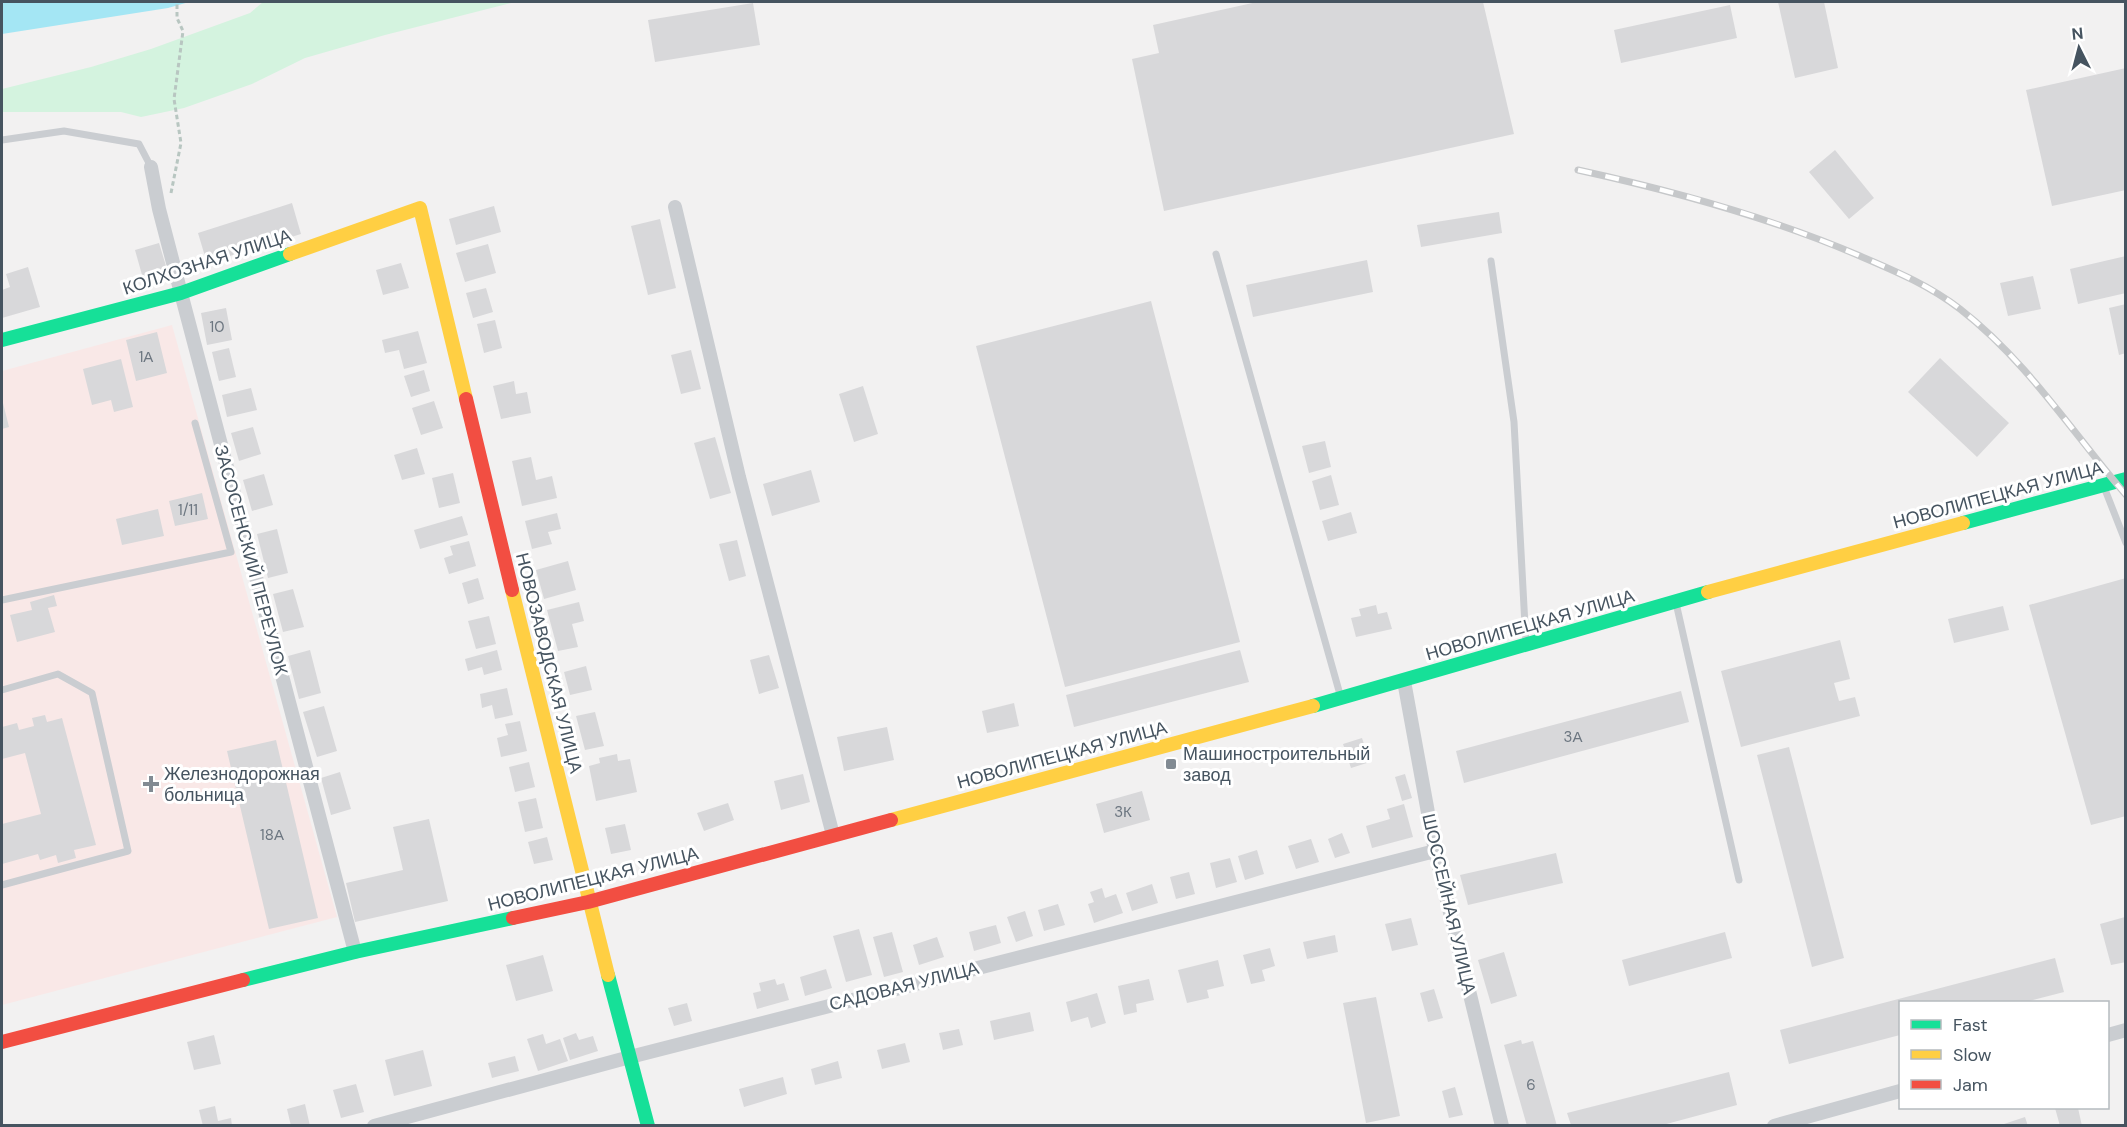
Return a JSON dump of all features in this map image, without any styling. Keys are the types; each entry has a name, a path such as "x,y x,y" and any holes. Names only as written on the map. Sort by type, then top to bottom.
{"street":[{"name":"ЗАСОСЕНСКИЙ ПЕРЕУЛОК","path":"151,167 159,209 355,952"},
{"path":"675,207 739,477 833,835"},
{"name":"КОЛХОЗНАЯ УЛИЦА","path":"2,340 181,293 420,208"},
{"name":"НОВОЗАВОДСКАЯ УЛИЦА","path":"420,208 588,902 648,1125"},
{"name":"НОВОЛИПЕЦКАЯ УЛИЦА","path":"2,1041 355,952 588,902 1404,681 1676,600 2126,479"},
{"name":"ШОССЕЙНАЯ УЛИЦА","path":"1404,681 1435,851 1502,1125"},
{"name":"САДОВАЯ УЛИЦА","path":"374,1125 630,1057 1435,851"},
{"path":"2109,1035 2126,1030"},
{"path":"1774,1125 1899,1091"}],"lane":[{"path":"2,140 64,131 139,144 151,167"},
{"path":"1216,254 1341,698"},
{"path":"1491,261 1514,422 1526,644"},
{"path":"2,600 231,552 195,423"},
{"path":"2104,485 2126,543"},
{"path":"1676,600 1739,880"},
{"path":"2,690 58,674 92,693 128,851 2,885"}],"path":[{"path":"171,193 181,143 174,99 183,31 177,18 177,2"}],"shaded area":[{"name":"Железнодорожная больница","path":"172,325 337,917 2,1005 2,371"}],"green space":[{"path":"263,2 515,2 305,58 252,84 184,108 141,117 121,112 2,112 2,89 91,67 151,49 250,13"}],"water":[{"path":"2,2 189,2 168,8 2,34"}],"building":[{"path":"1257,2 1483,2 1514,134 1164,211 1132,59 1159,53 1153,25"},
{"path":"1778,2 1824,2 1838,68 1795,78"},
{"path":"753,3 760,45 655,62 648,20"},
{"path":"1730,5 1737,38 1621,63 1614,30"},
{"path":"2126,68 2126,190 2052,206 2026,90"},
{"path":"1835,150 1874,198 1849,219 1809,172"},
{"path":"292,203 301,234 207,263 198,233"},
{"path":"494,206 501,232 456,245 449,219"},
{"path":"1499,212 1502,233 1421,247 1417,225"},
{"path":"660,219 676,288 648,295 631,226"},
{"path":"159,243 169,276 144,282 135,250"},
{"path":"488,244 496,273 465,282 456,253"},
{"path":"2126,256 2126,293 2078,304 2070,269"},
{"path":"1367,260 1373,292 1253,317 1246,285"},
{"path":"401,263 409,288 383,295 376,270"},
{"path":"28,267 40,307 2,318 2,290 10,287 6,274"},
{"path":"2033,276 2041,309 2008,316 2000,283"},
{"path":"486,288 493,312 473,318 466,293"},
{"path":"1151,301 1240,642 1065,687 976,346"},
{"path":"2126,304 2126,353 2119,355 2109,308"},
{"path":"226,308 232,340 207,345 201,313"},
{"path":"495,320 502,348 484,353 477,324"},
{"path":"418,331 427,363 404,369 399,350 385,353 382,340"},
{"path":"157,332 167,373 136,381 126,340"},
{"path":"229,348 236,377 219,381 212,352"},
{"path":"691,350 701,389 681,394 671,355"},
{"path":"1940,358 2009,423 1977,457 1908,392"},
{"path":"121,359 133,407 114,412 111,400 92,405 83,369"},
{"path":"424,370 430,391 411,397 404,376"},
{"path":"514,381 516,394 527,392 531,413 501,419 493,386"},
{"path":"863,386 878,434 854,442 839,394"},
{"path":"251,388 257,410 227,417 222,395"},
{"path":"2,399 9,427 2,429"},
{"path":"434,401 443,428 421,435 412,408"},
{"path":"253,427 261,454 239,461 231,433"},
{"path":"715,437 731,493 710,499 694,443"},
{"path":"1325,441 1331,467 1309,473 1302,446"},
{"path":"417,448 425,474 402,480 394,455"},
{"path":"531,457 536,480 552,476 557,498 522,506 512,461"},
{"path":"811,470 820,502 772,516 763,484"},
{"path":"453,473 460,503 439,508 432,478"},
{"path":"264,474 273,505 252,511 243,480"},
{"path":"1331,475 1339,505 1320,510 1312,481"},
{"path":"202,493 208,519 175,526 169,501"},
{"path":"158,509 164,536 122,545 116,519"},
{"path":"1351,512 1357,533 1328,541 1322,521"},
{"path":"557,513 561,529 548,532 552,544 532,549 525,521"},
{"path":"462,516 468,535 420,549 414,530"},
{"path":"277,529 288,573 268,578 257,534"},
{"path":"737,540 746,576 729,581 719,544"},
{"path":"469,541 476,566 449,574 444,558 453,555 450,546"},
{"path":"568,561 576,590 544,599 536,570"},
{"path":"478,578 484,599 468,604 462,583"},
{"path":"2126,578 2126,816 2091,825 2029,605"},
{"path":"293,589 304,627 283,632 273,594"},
{"path":"54,595 57,606 48,608 55,632 17,642 10,615 32,610 30,602"},
{"path":"579,602 584,621 572,624 578,647 558,651 547,610"},
{"path":"1376,605 1378,614 1387,612 1392,629 1356,637 1351,618 1361,616 1359,609"},
{"path":"2003,606 2009,630 1954,643 1948,619"},
{"path":"489,616 496,644 476,649 468,621"},
{"path":"1840,640 1850,679 1834,683 1839,701 1855,697 1860,716 1741,747 1721,671"},
{"path":"310,650 321,693 299,699 288,656"},
{"path":"497,650 502,670 484,675 482,667 468,671 465,659"},
{"path":"1240,650 1249,682 1074,727 1066,695"},
{"path":"769,655 779,688 759,694 750,660"},
{"path":"586,666 592,690 570,695 564,672"},
{"path":"507,688 513,715 495,719 492,705 482,708 480,694"},
{"path":"1681,691 1689,722 1464,783 1456,751"},
{"path":"1014,703 1019,726 987,733 982,711"},
{"path":"324,706 337,751 317,757 303,712"},
{"path":"595,712 604,746 585,750 576,716"},
{"path":"45,715 47,722 62,718 96,845 74,850 76,858 58,863 56,855 40,860 38,854 2,864 2,824 41,814 25,753 2,759 2,727 17,723 19,730 34,726 32,718"},
{"path":"520,721 527,751 501,757 497,738 508,735 505,724"},
{"path":"887,727 894,760 844,771 837,737"},
{"path":"1362,738 1370,762 1351,768 1343,744"},
{"path":"276,740 318,918 269,929 227,751"},
{"path":"1789,747 1844,958 1812,967 1757,755"},
{"path":"617,754 618,761 630,759 637,792 596,801 589,766 600,763 599,758"},
{"path":"529,762 535,787 515,792 509,767"},
{"path":"340,772 351,809 331,815 321,778"},
{"path":"803,774 810,802 781,810 774,781"},
{"path":"1405,774 1412,798 1402,801 1395,777"},
{"path":"1142,791 1150,820 1104,833 1096,804"},
{"path":"536,798 543,828 525,832 518,802"},
{"path":"728,803 734,820 704,831 697,813"},
{"path":"1404,804 1413,837 1372,848 1366,826 1390,819 1387,809"},
{"path":"429,819 448,901 355,922 346,883 403,870 393,827"},
{"path":"625,824 631,850 611,854 605,828"},
{"path":"1342,833 1350,853 1335,858 1328,839"},
{"path":"547,837 553,860 534,864 528,842"},
{"path":"1311,839 1319,862 1296,869 1288,846"},
{"path":"1257,850 1264,874 1245,880 1238,856"},
{"path":"1556,853 1563,883 1468,905 1460,875"},
{"path":"1230,858 1237,882 1216,888 1210,863"},
{"path":"1189,872 1195,894 1176,899 1170,877"},
{"path":"1152,884 1158,903 1132,911 1126,893"},
{"path":"1102,888 1105,898 1116,894 1123,913 1094,923 1088,904 1094,902 1090,892"},
{"path":"1058,904 1065,925 1044,931 1038,910"},
{"path":"1025,911 1033,936 1016,942 1007,917"},
{"path":"2125,917 2126,962 2111,965 2100,924"},
{"path":"1411,918 1418,945 1392,951 1385,924"},
{"path":"996,925 1001,943 974,951 969,932"},
{"path":"859,929 872,975 846,982 833,936"},
{"path":"892,932 903,972 884,977 873,937"},
{"path":"1725,932 1732,958 1629,986 1622,960"},
{"path":"1335,935 1338,952 1307,959 1303,942"},
{"path":"937,937 944,957 919,965 913,945"},
{"path":"1270,948 1275,966 1262,970 1265,981 1251,984 1243,955"},
{"path":"1504,952 1517,996 1491,1004 1478,960"},
{"path":"543,955 553,991 516,1001 506,965"},
{"path":"2055,958 2064,992 2029,1001 1899,1001 1899,1035 1789,1064 1780,1030"},
{"path":"1218,960 1224,986 1207,990 1209,998 1187,1003 1178,970"},
{"path":"826,969 832,988 805,996 800,977"},
{"path":"775,979 777,985 784,983 789,1000 757,1009 753,993 761,991 759,983"},
{"path":"1149,979 1154,1000 1136,1004 1137,1012 1124,1015 1118,986"},
{"path":"1434,989 1443,1018 1428,1022 1420,993"},
{"path":"1097,993 1106,1023 1091,1028 1088,1017 1071,1022 1066,1002"},
{"path":"1376,997 1400,1116 1366,1123 1343,1003"},
{"path":"687,1003 692,1021 674,1026 668,1008"},
{"path":"1030,1012 1034,1031 994,1040 990,1021"},
{"path":"959,1029 963,1045 943,1050 939,1033"},
{"path":"576,1033 579,1040 593,1036 598,1051 570,1060 563,1038"},
{"path":"543,1034 546,1044 560,1039 568,1061 538,1071 527,1039"},
{"path":"214,1035 221,1064 194,1070 187,1042"},
{"path":"1521,1040 1522,1044 1533,1041 1557,1126 1527,1126 1504,1045"},
{"path":"905,1043 910,1062 882,1069 877,1050"},
{"path":"423,1050 432,1086 394,1096 385,1060"},
{"path":"515,1056 519,1071 492,1078 488,1063"},
{"path":"838,1061 842,1078 815,1085 811,1069"},
{"path":"1729,1072 1737,1105 1659,1126 1578,1126 1577,1124 1571,1125 1567,1113"},
{"path":"783,1077 787,1094 744,1107 739,1089"},
{"path":"356,1084 364,1112 341,1118 333,1090"},
{"path":"1455,1087 1463,1115 1449,1118 1442,1091"},
{"path":"305,1104 310,1126 291,1126 287,1109"},
{"path":"215,1106 218,1121 231,1118 232,1126 203,1126 199,1110"},
{"path":"2055,1109 2078,1109 2082,1126 2060,1126"},
{"path":"2025,1117 2028,1126 2001,1126 2001,1125"}],"railway":[{"path":"1578,170 1685,196 1791,229 1886,267 1936,293 1960,309 2006,351 2048,398 2126,495"}],"traffic: fast":[{"path":"2,340 181,293 290,254"},
{"path":"1963,523 2126,479"},
{"path":"1313,706 1708,592"},
{"path":"243,980 355,952 513,918"},
{"path":"608,975 648,1126"}],"traffic: slow":[{"path":"290,254 420,208 466,399"},
{"path":"1708,592 1963,523"},
{"path":"512,590 608,975"},
{"path":"891,820 1313,706"}],"traffic: jam":[{"path":"466,399 512,590"},
{"path":"513,918 588,902 891,820"},
{"path":"2,1042 243,980"}],"place":[{"name":"Машиностроительный завод","path":"1171,764"},
{"name":"Железнодорожная больница","path":"151,784"}]}
